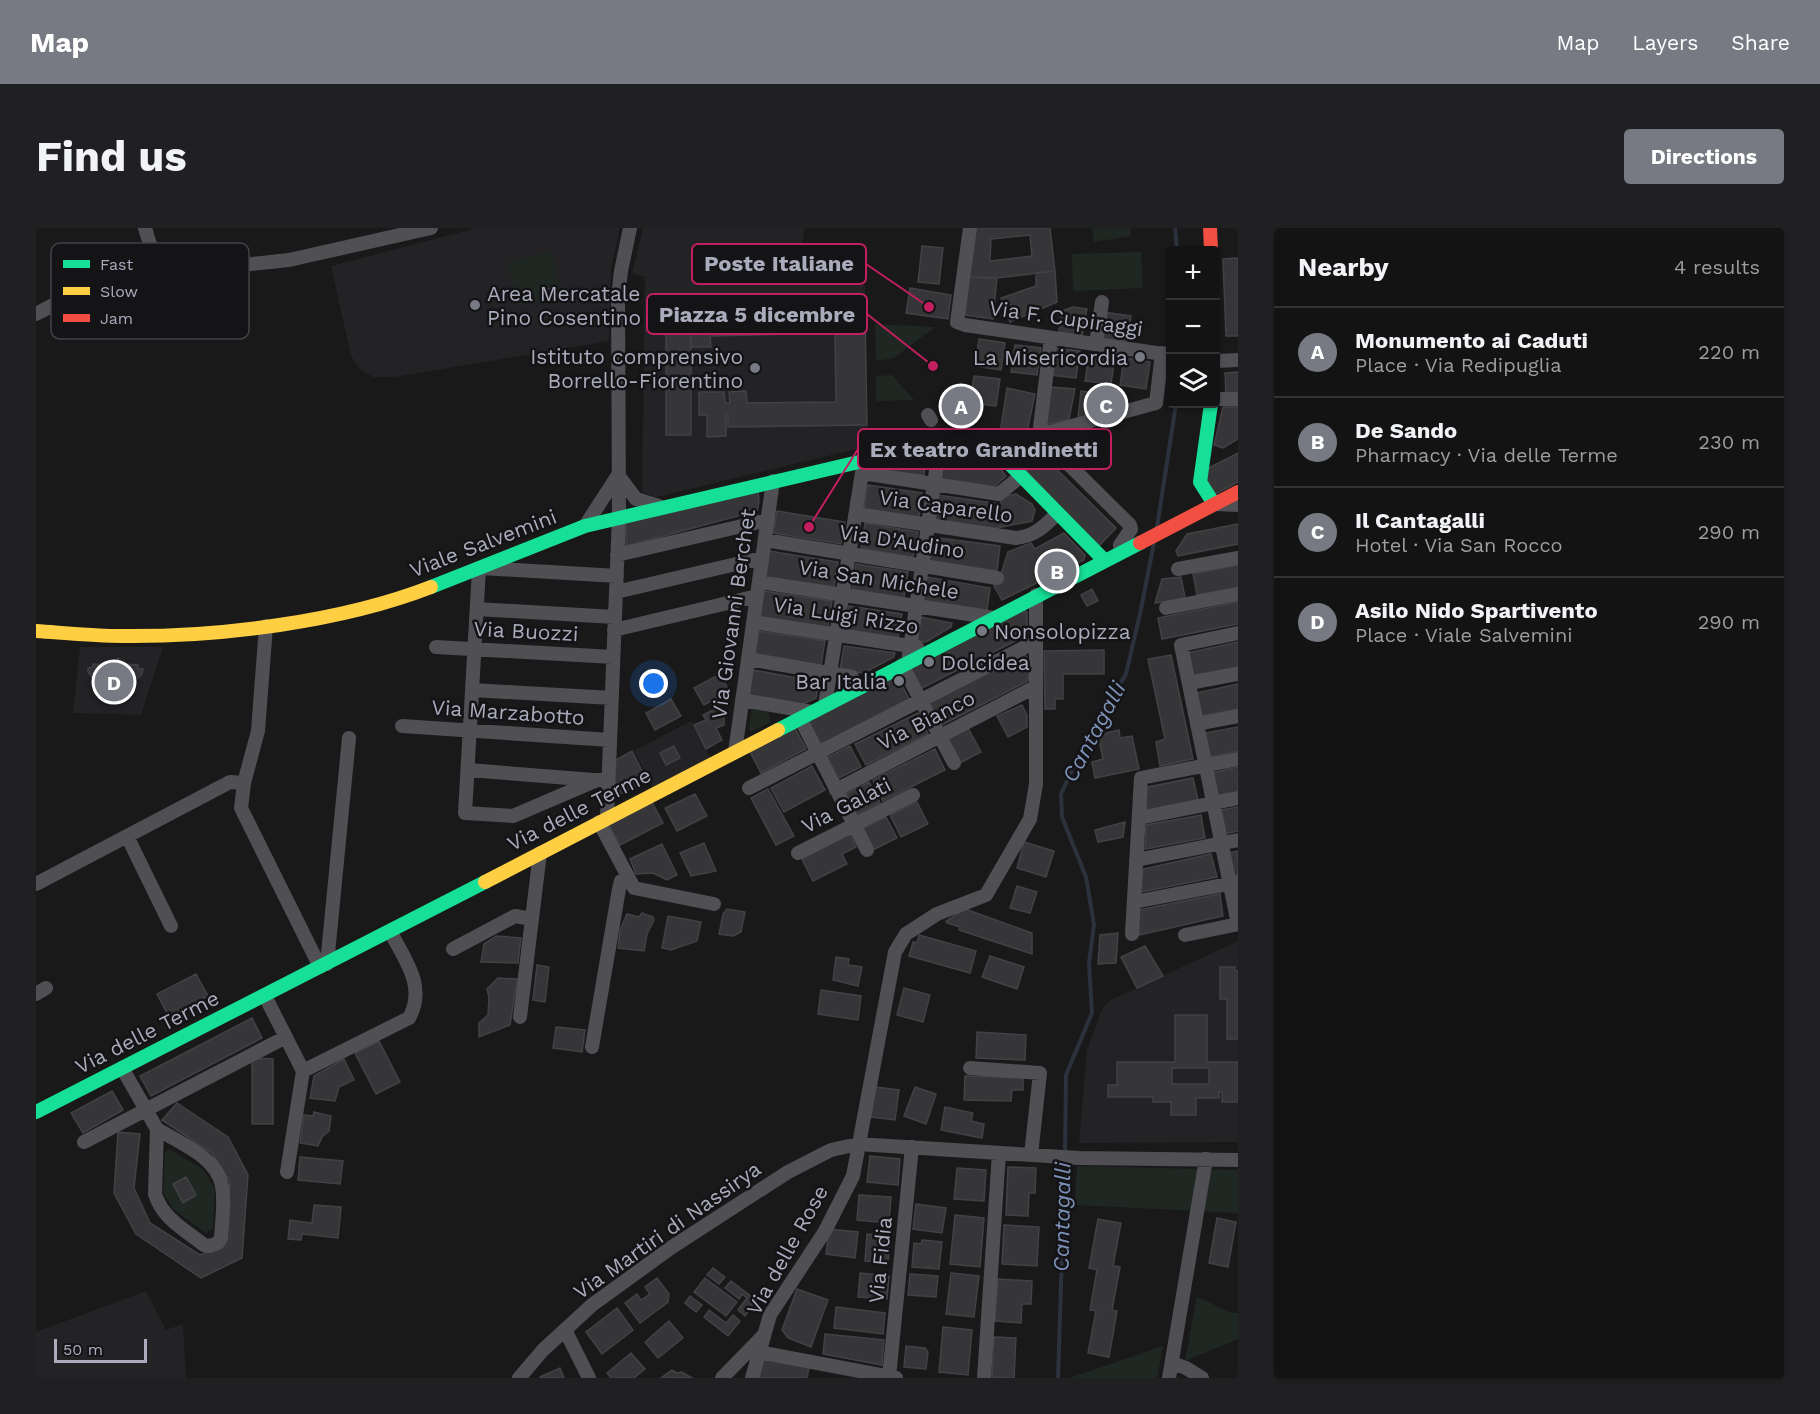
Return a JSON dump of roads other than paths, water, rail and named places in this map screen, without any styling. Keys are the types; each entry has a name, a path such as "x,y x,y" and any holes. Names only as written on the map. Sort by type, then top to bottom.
{"main road":[{"path":"1210,228 1211,246"},
{"path":"1210,408 1200,482 1214,504 1238,492"},
{"name":"Viale Salvemini","path":"36,631 142,636 186,635 266,626 372,605 417,592 585,526 619,516 773,481 863,467 940,443 966,439 981,440 997,452 1104,560"},
{"name":"Via delle Terme","path":"36,1112 324,966 1214,504"}],"street":[{"path":"145,228 150,243"},
{"path":"249,264 289,260 431,228"},
{"path":"630,228 618,298 619,516 610,740 602,780 603,820 634,888 714,904"},
{"path":"627,249 637,228"},
{"name":"Via F. Cupiraggi","path":"970,228 957,322 1166,354"},
{"path":"1096,344 1101,302"},
{"path":"36,314 51,306"},
{"path":"1039,435 1051,338"},
{"path":"997,452 1010,443 1156,403 1166,354"},
{"path":"1220,361 1238,360"},
{"path":"1220,399 1238,399"},
{"path":"1039,435 1130,525 1130,532 1120,544 1121,552"},
{"path":"940,443 910,646 905,664 921,701 954,763"},
{"path":"742,700 819,709 830,674 863,467 934,484 999,494 1021,476"},
{"path":"618,475 636,500 661,507"},
{"path":"585,526 618,475"},
{"name":"Via Giovanni Berchet","path":"735,752 773,481"},
{"path":"1214,504 1238,505"},
{"name":"Via Caparello","path":"856,514 1016,538 1029,537 1039,532 1058,513"},
{"path":"617,555 768,520"},
{"name":"Via D'Audino","path":"765,540 997,578"},
{"path":"616,592 762,558"},
{"path":"1178,569 1238,558"},
{"path":"602,780 513,816 465,813 480,569 617,576"},
{"path":"477,609 615,623 758,589"},
{"name":"Via San Michele","path":"758,589 843,594 994,618"},
{"path":"1166,608 1238,594"},
{"name":"Via delle Rose","path":"752,1378 770,1315 825,1231 853,1176 895,952 906,934 937,914 986,895 1030,819 1036,784 1035,595"},
{"name":"Via Luigi Rizzo","path":"753,622 932,649"},
{"path":"266,626 258,731 244,783 241,808 324,966"},
{"path":"1185,935 1238,924 1234,883 1221,843 1181,645 1238,633"},
{"path":"749,788 1035,642"},
{"name":"Via Buozzi","path":"436,647 613,657"},
{"path":"748,659 852,677"},
{"path":"1189,684 1238,674"},
{"name":"Via Bianco","path":"836,790 1035,687"},
{"path":"472,690 612,698"},
{"path":"1197,724 1238,716"},
{"path":"800,718 867,850"},
{"name":"Via Marzabotto","path":"402,726 610,740"},
{"path":"324,966 349,738"},
{"path":"1132,934 1141,778 1238,759"},
{"path":"468,770 602,780"},
{"path":"36,884 230,782 244,783"},
{"name":"Via Galati","path":"798,853 913,795"},
{"path":"1139,818 1238,798"},
{"path":"127,836 171,926"},
{"path":"1136,860 1238,840"},
{"path":"520,1017 540,853"},
{"path":"592,1047 619,890 621,881 628,876"},
{"path":"1134,902 1234,883"},
{"path":"453,949 515,916 532,919"},
{"path":"303,1071 410,1017 417,983 390,931"},
{"path":"265,996 303,1071 287,1172"},
{"path":"84,1142 286,1037"},
{"path":"122,1068 157,1129 201,1155 219,1174 223,1193 221,1238 218,1243 210,1246 204,1245 163,1212 157,1203 155,1194 157,1129"},
{"path":"970,1068 1040,1073 1037,1155"},
{"name":"Via Martiri di Nassirya","path":"519,1378 543,1350 592,1305 672,1247 779,1178 831,1150 858,1144 1079,1158 1238,1160"},
{"name":"Via Fidia","path":"893,1378 912,1147"},
{"path":"984,1378 999,1153"},
{"path":"1169,1378 1206,1159"},
{"path":"565,1330 589,1378"},
{"path":"722,1378 764,1334"},
{"path":"759,1352 893,1378"},
{"path":"1172,1363 1202,1378"}],"waterway":[{"name":"Cantagalli","path":"1175,228 1177,246"},
{"name":"Cantagalli","path":"1157,527 1175,408"},
{"name":"Cantagalli","path":"1065,1153 1066,1075 1092,1013 1089,963 1094,925 1086,877 1062,817 1061,794 1081,751 1126,674 1154,543"},
{"name":"Cantagalli","path":"1058,1378 1065,1161"}],"place":[{"name":"Area Mercatale Pino Cosentino","path":"475,305"},
{"name":"Poste Italiane","path":"929,307"},
{"name":"La Misericordia","path":"1140,357"},
{"name":"Piazza 5 dicembre","path":"933,366"},
{"name":"Istituto comprensivo Borrello-Fiorentino","path":"755,368"},
{"name":"Il Cantagalli","path":"1106,405"},
{"name":"Monumento ai Caduti","path":"961,406"},
{"name":"Ex teatro Grandinetti","path":"809,527"},
{"name":"De Sando","path":"1057,571"},
{"name":"Nonsolopizza","path":"982,631"},
{"name":"Dolcidea","path":"929,662"},
{"name":"Bar Italia","path":"899,681"},
{"name":"Asilo Nido Spartivento","path":"114,682"}]}
